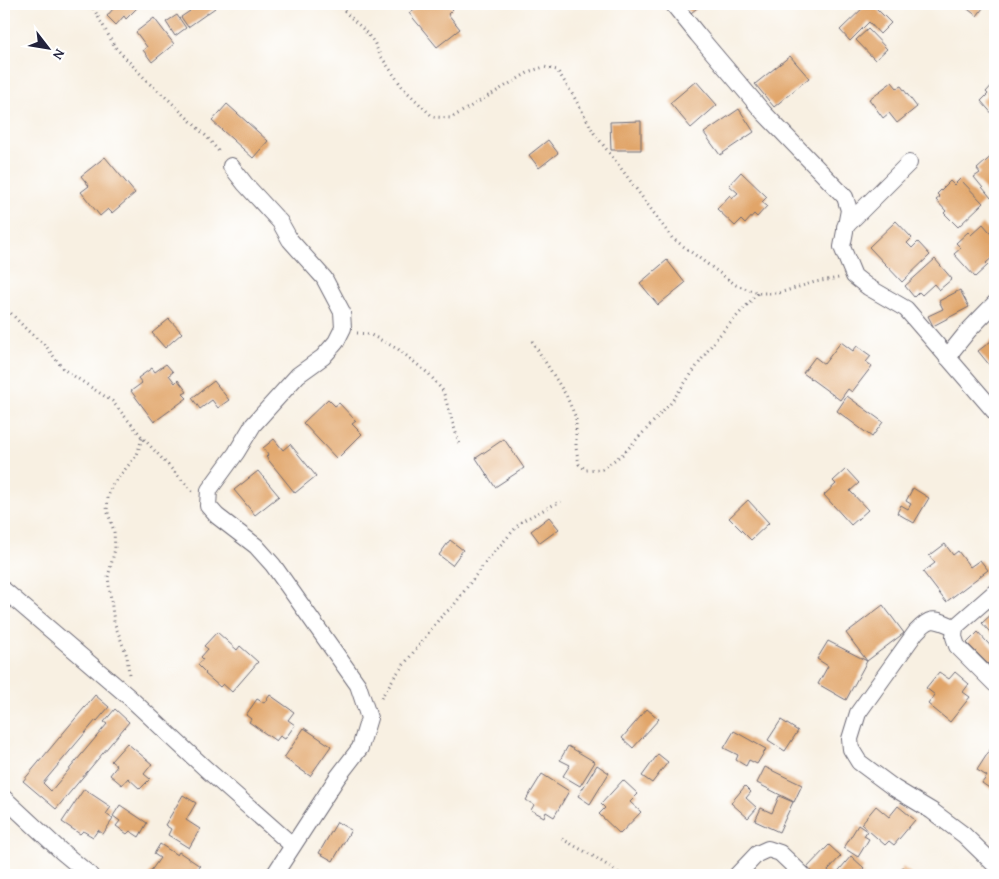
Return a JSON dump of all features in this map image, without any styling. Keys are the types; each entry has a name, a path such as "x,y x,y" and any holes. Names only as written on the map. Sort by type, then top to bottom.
{"street":[{"path":"674,4 708,48 764,113 845,197 849,210 842,248 854,276 868,287 906,309 995,412"},
{"path":"845,228 909,163"},
{"path":"231,166 280,222 290,240 324,278 342,312 343,328 336,342 323,357 298,376 253,425 209,490 208,506 217,516 256,546 272,565 358,684 369,718 360,748 292,845 274,875"},
{"path":"947,357 968,331 995,303"},
{"path":"4,590 129,697 206,769 292,845"},
{"path":"995,592 956,627 954,637 957,646 995,684"},
{"path":"956,627 934,620 926,621 916,632 858,714 850,739 851,750 859,762 964,835 995,865"},
{"path":"4,798 90,875"},
{"path":"737,875 757,854 768,849 780,853 803,875"}],"path":[{"path":"91,4 115,47 150,84 207,137 231,166"},
{"path":"337,4 374,42 380,55 403,88 433,117 451,118 531,71 544,67 557,70 594,133 672,238 736,285 758,293 779,293 815,282 854,276"},
{"path":"532,341 566,395 576,418 578,464 586,470 602,469 623,454 670,404 716,339 758,293"},
{"path":"4,306 28,331 46,346 64,369 112,401 180,479 208,506"},
{"path":"341,332 369,334 398,349 430,374 443,391 459,443"},
{"path":"129,697 127,656 114,622 108,577 115,549 114,531 107,510 108,497 112,485 137,454 142,437"},
{"path":"369,718 395,676 440,618 454,605 487,560 522,521 561,501"},
{"path":"562,839 622,875"}],"building":[{"path":"108,4 141,4 126,19 124,16 116,25 107,16 113,9"},
{"path":"190,4 212,4 215,8 188,27 181,17 190,11 186,6"},
{"path":"421,4 449,4 453,9 448,14 460,29 437,47 409,13"},
{"path":"683,4 702,4 691,13"},
{"path":"867,4 872,4 891,23 880,34 869,22 850,41 840,30"},
{"path":"961,4 986,4 977,16"},
{"path":"177,15 186,28 175,36 166,22"},
{"path":"154,18 174,44 152,62 143,50 147,47 136,32"},
{"path":"868,29 887,49 875,60 856,40"},
{"path":"790,56 809,78 774,107 755,84"},
{"path":"696,81 717,105 691,128 670,103"},
{"path":"892,82 897,88 901,86 917,107 897,123 889,113 883,118 869,99"},
{"path":"995,82 995,117 981,101"},
{"path":"227,104 268,141 253,158 212,121"},
{"path":"739,109 754,132 720,155 704,133"},
{"path":"641,121 641,150 611,150 610,122"},
{"path":"548,140 558,153 539,168 529,155"},
{"path":"995,153 995,195 991,198 974,177 980,173 977,169"},
{"path":"105,157 135,193 112,213 108,209 100,216 81,192 89,186 81,176"},
{"path":"741,172 767,197 762,202 767,206 757,217 754,214 745,224 741,220 735,226 717,209 730,195 732,198 738,193 729,185"},
{"path":"960,179 983,203 958,227 944,213 946,211 936,200 940,197 937,194 950,181 954,185"},
{"path":"896,221 912,238 907,243 912,248 918,242 930,255 902,282 869,247"},
{"path":"983,224 995,238 995,251 992,254 994,256 986,263 988,265 975,277 954,254 961,248 956,243 968,232 971,235"},
{"path":"935,259 952,279 939,290 934,284 922,295 919,292 914,297 905,286"},
{"path":"667,260 685,283 658,305 640,283"},
{"path":"960,290 969,307 933,326 928,316 943,309 939,301"},
{"path":"169,319 182,333 165,348 152,333"},
{"path":"995,338 995,372 978,351"},
{"path":"841,342 853,351 857,346 871,356 866,362 872,366 852,392 848,389 840,400 803,373 815,357 824,364"},
{"path":"166,364 173,372 169,375 175,383 178,380 187,392 183,394 187,398 154,422 131,391 142,383 138,378 152,368 155,372"},
{"path":"214,381 229,400 218,408 212,400 200,409 192,398"},
{"path":"847,396 883,422 872,437 837,411"},
{"path":"328,399 335,406 339,403 356,421 352,424 362,434 337,459 303,423"},
{"path":"274,439 283,450 290,444 316,476 295,493 266,457 268,455 263,448"},
{"path":"504,439 524,468 495,487 476,458"},
{"path":"846,469 859,483 850,491 868,510 851,525 824,495 836,484 833,481"},
{"path":"258,471 279,496 255,515 234,490"},
{"path":"913,488 929,498 914,523 897,513 901,505 908,509 911,504 906,501"},
{"path":"748,500 769,523 751,540 729,518"},
{"path":"549,517 559,529 540,543 531,531"},
{"path":"450,540 463,550 452,565 439,555"},
{"path":"945,544 953,555 958,551 970,567 980,560 988,570 946,602 923,572 935,563 929,556"},
{"path":"883,605 904,633 867,661 846,633"},
{"path":"995,611 995,638 982,623"},
{"path":"217,632 237,650 240,646 258,662 232,692 223,684 220,687 198,665 203,659 201,657 208,649 204,646"},
{"path":"978,632 995,651 995,657 988,664 967,643"},
{"path":"828,641 867,661 846,700 818,684 828,666 817,659"},
{"path":"939,672 949,679 955,672 969,684 963,692 970,697 950,722 928,704 935,695 926,688"},
{"path":"95,695 109,707 43,783 51,791 107,724 104,722 115,709 129,722 56,809 23,781"},
{"path":"270,695 294,712 288,720 295,725 285,739 280,736 276,741 249,722 251,719 246,715 257,699 264,703"},
{"path":"647,709 659,719 633,748 622,738"},
{"path":"781,720 798,731 785,751 768,740"},
{"path":"304,728 331,746 310,776 284,758"},
{"path":"734,731 766,749 757,764 749,760 746,766 736,760 738,755 724,748"},
{"path":"995,742 995,792 982,783 987,776 977,770"},
{"path":"127,743 152,764 144,774 150,779 140,789 128,778 122,785 110,775 117,766 111,761"},
{"path":"568,746 595,762 580,786 563,776 570,765 560,760"},
{"path":"658,754 668,762 652,783 642,776"},
{"path":"597,765 609,773 590,804 578,796"},
{"path":"765,767 802,785 794,802 757,783"},
{"path":"542,774 569,791 554,817 546,812 544,817 531,810 534,805 526,800"},
{"path":"623,780 638,794 630,802 641,812 620,834 599,814 605,808 601,804"},
{"path":"745,786 751,792 746,798 757,808 748,818 731,803"},
{"path":"84,789 111,807 106,814 113,819 103,834 98,830 93,837 83,831 80,834 62,822"},
{"path":"183,795 196,803 186,820 200,829 189,848 168,835 171,829 165,825"},
{"path":"779,796 793,802 779,832 755,821 761,808 772,813"},
{"path":"120,805 147,823 139,837 130,831 127,834 116,826 120,821 113,816"},
{"path":"876,806 889,817 898,806 915,820 894,845 889,841 885,845 861,824"},
{"path":"337,822 351,830 333,861 319,853"},
{"path":"858,825 867,831 864,836 869,839 858,857 844,848"},
{"path":"160,844 177,855 179,852 200,866 194,875 148,875 160,858 154,854"},
{"path":"829,845 841,856 828,870 830,873 828,875 805,875 802,873"},
{"path":"851,856 864,868 860,872 864,875 835,875"},
{"path":"903,867 913,875 896,875"}]}
